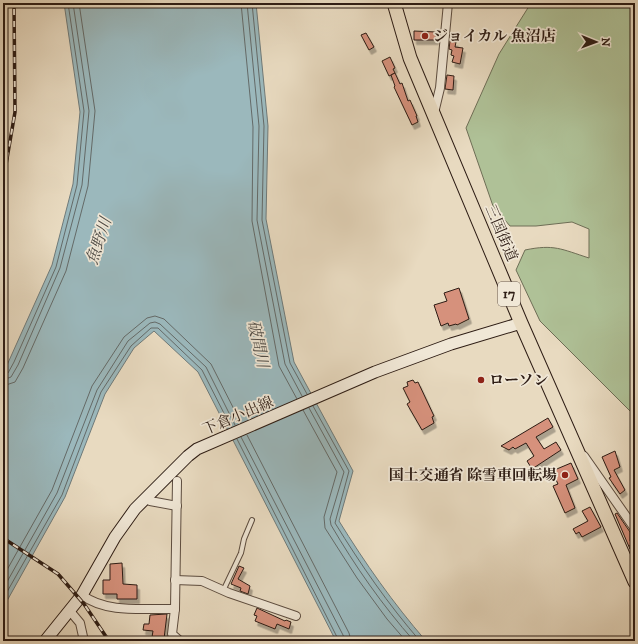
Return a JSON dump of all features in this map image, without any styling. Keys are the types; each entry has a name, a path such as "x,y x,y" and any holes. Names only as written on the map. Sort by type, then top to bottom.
{"highway":[{"name":"三国街道","path":"394,3 410,58 521,323 635,582"}],"main road":[{"name":"下倉小出線","path":"45,641 82,595 115,537 135,509 188,456 197,449 212,444 369,374 451,344 521,323"}],"street":[{"path":"434,114 440,88 448,3"},
{"path":"570,436 635,529"},
{"path":"177,481 176,580 172,634 180,641"},
{"path":"147,497 150,501 177,506"},
{"path":"176,580 202,581 296,616"},
{"path":"82,595 89,600 112,608 175,609"},
{"path":"70,611 80,623 84,641"}],"lane":[{"path":"224,590 242,553 244,539 252,520"}],"green space":[{"path":"531,3 635,3 635,416 540,321 516,270 525,250 535,248 557,248 589,258 589,229 572,222 536,226 510,226 493,206 466,128 499,54"}],"water":[{"path":"64,3 256,3 268,126 266,219 294,362 353,471 339,521 380,582 426,641 336,641 198,372 154,331 134,348 105,394 65,497 3,608 3,374 52,265 73,184 80,112"}],"building":[{"name":"ジョイカル 魚沼店","path":"414,31 436,32 436,40 414,40"},
{"path":"366,33 374,47 369,50 361,35"},
{"path":"450,41 456,42 455,47 463,48 460,64 452,62 454,56 451,55 452,50 449,49"},
{"path":"390,57 395,68 393,69 395,73 389,76 382,61"},
{"path":"395,73 400,84 402,83 408,101 410,100 417,116 418,122 412,125 394,87 395,86 391,75"},
{"path":"447,75 454,76 453,90 445,89"},
{"path":"459,288 469,319 457,325 449,326 448,323 441,326 434,305 447,301 444,293"},
{"path":"413,380 415,383 418,382 434,416 432,417 434,423 422,430 407,404 410,402 403,388 408,386 407,382"},
{"path":"548,418 553,427 536,437 544,449 556,442 561,450 532,469 527,461 534,456 526,443 515,449 513,447 509,450 501,446"},
{"path":"615,451 620,467 614,470 625,490 620,494 609,478 611,477 602,457"},
{"path":"571,463 578,479 566,485 575,508 565,513 553,486 558,484 552,471"},
{"path":"590,507 601,527 582,537 579,532 576,534 573,529 588,521 582,511"},
{"path":"617,513 630,532 630,541 635,537 635,557 615,514"},
{"path":"122,563 123,584 137,585 137,599 117,599 117,594 103,594 103,580 110,580 110,564"},
{"path":"239,566 244,568 238,579 250,586 248,594 240,591 241,588 231,584"},
{"path":"257,608 285,621 291,622 289,629 277,624 275,629 255,621 257,616 254,615"},
{"path":"167,614 164,639 152,637 153,631 143,630 144,624 149,624 150,615"}],"railway":[{"path":"3,182 15,112 14,3"},
{"path":"3,538 58,574 84,604 109,641"}],"place":[{"name":"ジョイカル 魚沼店","path":"425,36"},
{"name":"ローソン","path":"481,380"},
{"name":"国土交通省 除雪車回転場","path":"565,475"}],"water label":[{"name":"魚野川","path":"99,241"},
{"name":"破間川","path":"258,344"}]}
